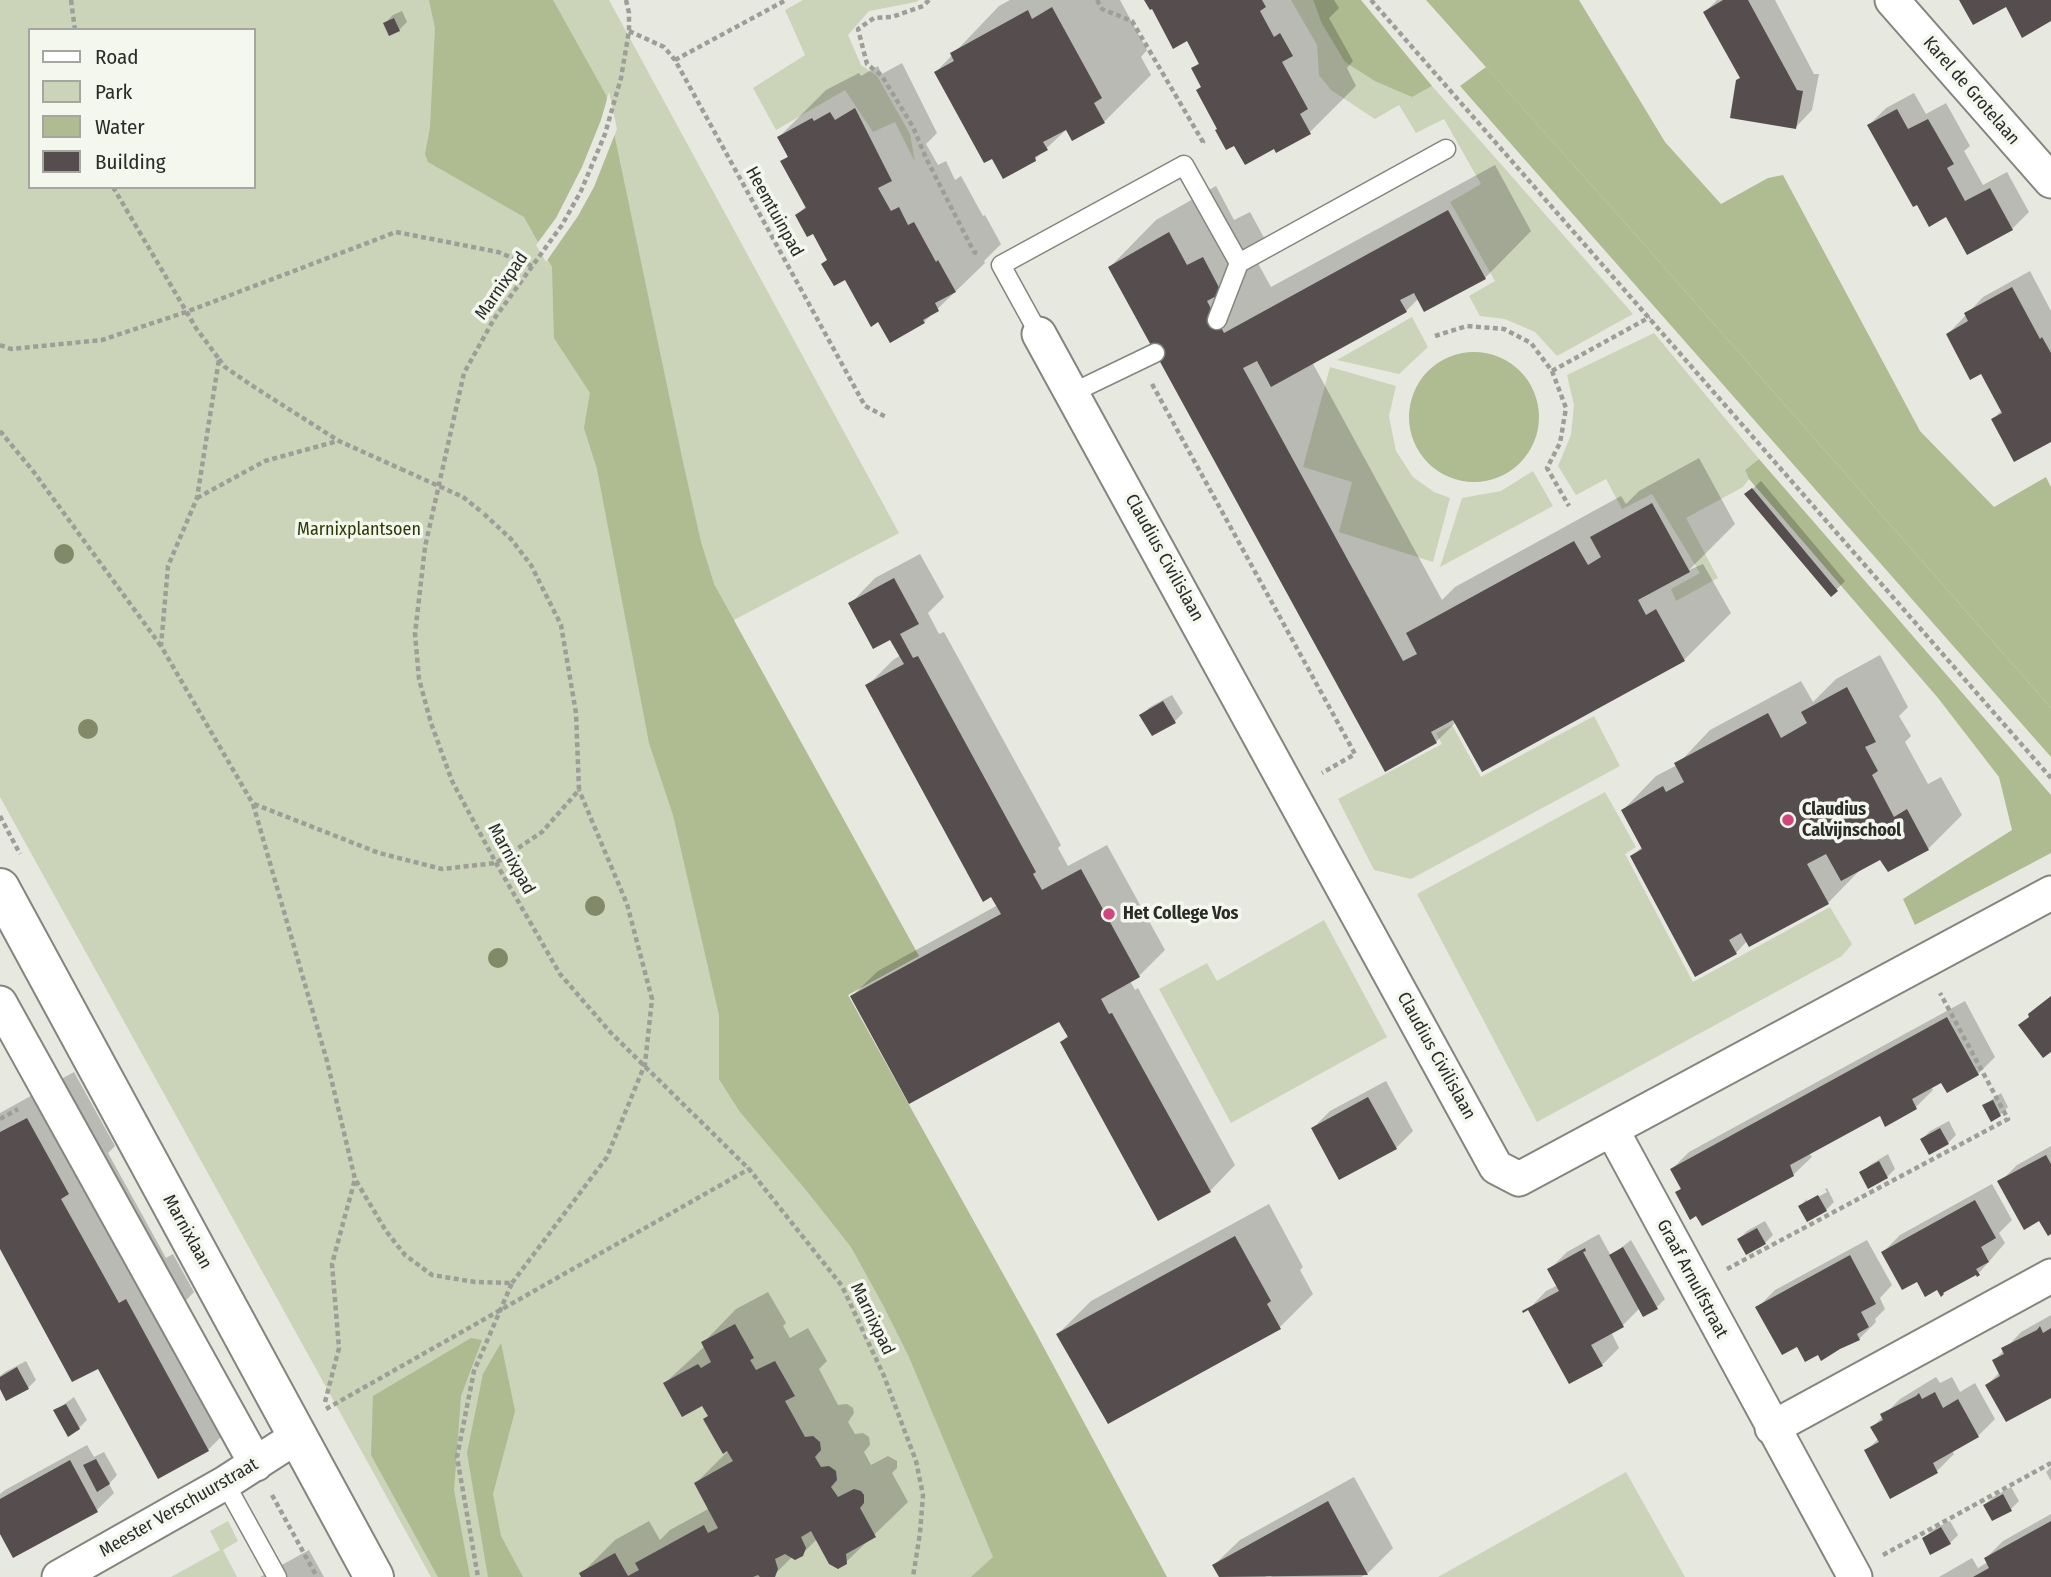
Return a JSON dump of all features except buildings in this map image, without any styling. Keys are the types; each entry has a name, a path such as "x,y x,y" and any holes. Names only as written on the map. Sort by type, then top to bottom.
{"street":[{"name":"Karel de Grotelaan","path":"1892,0 2051,181"},
{"name":"Claudius Civilislaan","path":"1040,334 1496,1167 1519,1179 2051,893"},
{"name":"Marnixlaan","path":"0,888 374,1577"},
{"path":"0,1003 256,1464"},
{"name":"Graaf Arnulfstraat","path":"1612,1130 1772,1428 1854,1574"},
{"path":"1772,1428 2051,1276"},
{"name":"Meester Verschuurstraat","path":"59,1577 225,1483 298,1436"}],"lane":[{"path":"1217,320 1238,263 1446,149"},
{"path":"1001,265 1184,165 1238,263"},
{"name":"Claudius Civilislaan","path":"1001,265 1040,334"},
{"path":"1072,393 1147,357"},
{"path":"225,1483 276,1577"}],"path":[{"path":"71,0 75,28"},
{"path":"626,0 629,31"},
{"path":"675,60 786,0"},
{"path":"929,0 923,6 892,16 874,18 858,29 867,64 882,76 913,127 974,252 1001,265"},
{"path":"1097,0 1102,9 1132,21 1203,142 1184,165"},
{"path":"1371,0 2051,778"},
{"name":"Heemtuinpad","path":"629,31 664,47 675,60 865,406 886,417"},
{"name":"Marnixpad","path":"629,31 621,78 605,134 581,191 562,225 494,319 464,373 425,547 415,634 419,679 431,723 453,781 496,863 560,974 611,1033 749,1168 842,1286 884,1376 916,1461 923,1495 913,1577"},
{"path":"114,189 186,312 225,367 339,441 463,497 511,539 531,565 561,625 576,713 579,789 627,904 652,999 645,1064 607,1157 512,1283 474,1371 457,1457 478,1577"},
{"path":"0,345 11,349 102,340 186,312 396,232 498,252 533,266"},
{"path":"1552,371 1650,317"},
{"path":"1435,335 1467,326 1504,329 1531,343 1552,371 1566,408 1560,443 1547,468 1569,506"},
{"path":"1147,357 1355,754 1291,790"},
{"path":"161,646 168,566 197,498 219,359"},
{"path":"0,431 33,471 161,646 253,804 327,1061 355,1179 386,1231 405,1255 432,1275 475,1282 512,1283"},
{"path":"197,498 265,461 339,441"},
{"path":"253,804 379,853 442,869 496,863 542,832 579,789"},
{"path":"1696,1286 2008,1119 1923,962"},
{"path":"355,1179 332,1264 339,1348 323,1410 749,1168"},
{"path":"1854,1574 2051,1463"},
{"path":"256,1464 317,1577"}],"green space":[{"name":"Marnixplantsoen","path":"0,0 609,0 899,533 734,620 649,743 1038,1577 431,1577 0,797"},
{"path":"803,0 919,0 869,11 848,35 861,65 877,76 910,134 915,162 895,122 873,132 845,90 776,130 753,88 805,55 785,10"},
{"path":"1291,0 1313,0 1321,22 1411,97 1432,86 1633,314 1557,356 1535,332 1505,319 1480,316 1469,296 1495,281 1450,202 1481,184 1444,119 1416,133 1399,105 1375,119 1331,90 1319,75 1317,45"},
{"path":"1412,317 1428,347 1399,374 1337,360"},
{"path":"1654,333 1759,459 1745,470 1749,479 1743,487 1686,518 1718,578 1676,601 1671,589 1700,573 1652,494 1622,509 1606,479 1576,495 1558,466 1571,435 1574,405 1567,375"},
{"path":"1330,367 1396,386 1389,416 1396,451 1413,477 1434,492 1450,498 1433,562 1339,532 1352,482 1303,467"},
{"path":"1533,471 1553,506 1440,567 1462,498 1501,491"},
{"path":"1594,716 1620,766 1411,879 1374,870 1338,799 1442,744 1436,733 1452,725 1481,777"},
{"path":"1605,792 1636,847 1625,854 1693,982 1830,907 1852,944 1842,956 1537,1122 1417,894"},
{"path":"1324,920 1387,1037 1231,1123 1159,989 1207,963 1217,981"},
{"path":"1626,1472 1685,1577 1438,1577"},
{"path":"228,1521 238,1541 223,1550 237,1577 171,1577 220,1550 210,1531"}],"shaded area":[{"path":"1313,0 1361,0 1432,86 1412,97 1375,81 1345,62 1321,22"},
{"path":"1486,67 2051,708 2051,757 1460,86"},
{"path":"1759,459 2051,795 2051,853 1915,925 1903,899 2012,830 1999,777 1938,698 1749,479 1745,470"},
{"path":"471,1338 482,1340 461,1396 454,1490 470,1577 438,1577 371,1455 373,1396"},
{"path":"501,1343 515,1411 493,1494 501,1536 523,1577 488,1577 467,1453 483,1374"}],"water":[{"path":"429,0 553,0 606,95 683,462 701,542 714,584 919,956 848,995 1036,1333 1167,1577 971,1577 993,1557 909,1357 883,1305 851,1247 740,1112 719,1079 719,1015 673,815 649,743 597,469 584,428 590,393 554,338 552,267 524,217 428,162 425,154 430,128 435,28"},
{"path":"1426,0 1579,0 1665,142 1721,204 1768,178 1783,175 1920,431 1994,507 2046,477 2051,487 2051,708 1635,234"},
{"path":"1474,352 1499,357 1520,371 1534,392 1539,417 1534,442 1520,463 1499,477 1474,482 1449,477 1428,463 1414,442 1409,417 1414,392 1428,371 1449,357"}],"pier":[{"path":"609,92 617,129 594,187 578,216 546,262 536,245 556,218 582,167"}],"place":[{"name":"Claudius Calvijnschool","path":"1788,820"},
{"name":"Het College Vos","path":"1109,914"}]}
